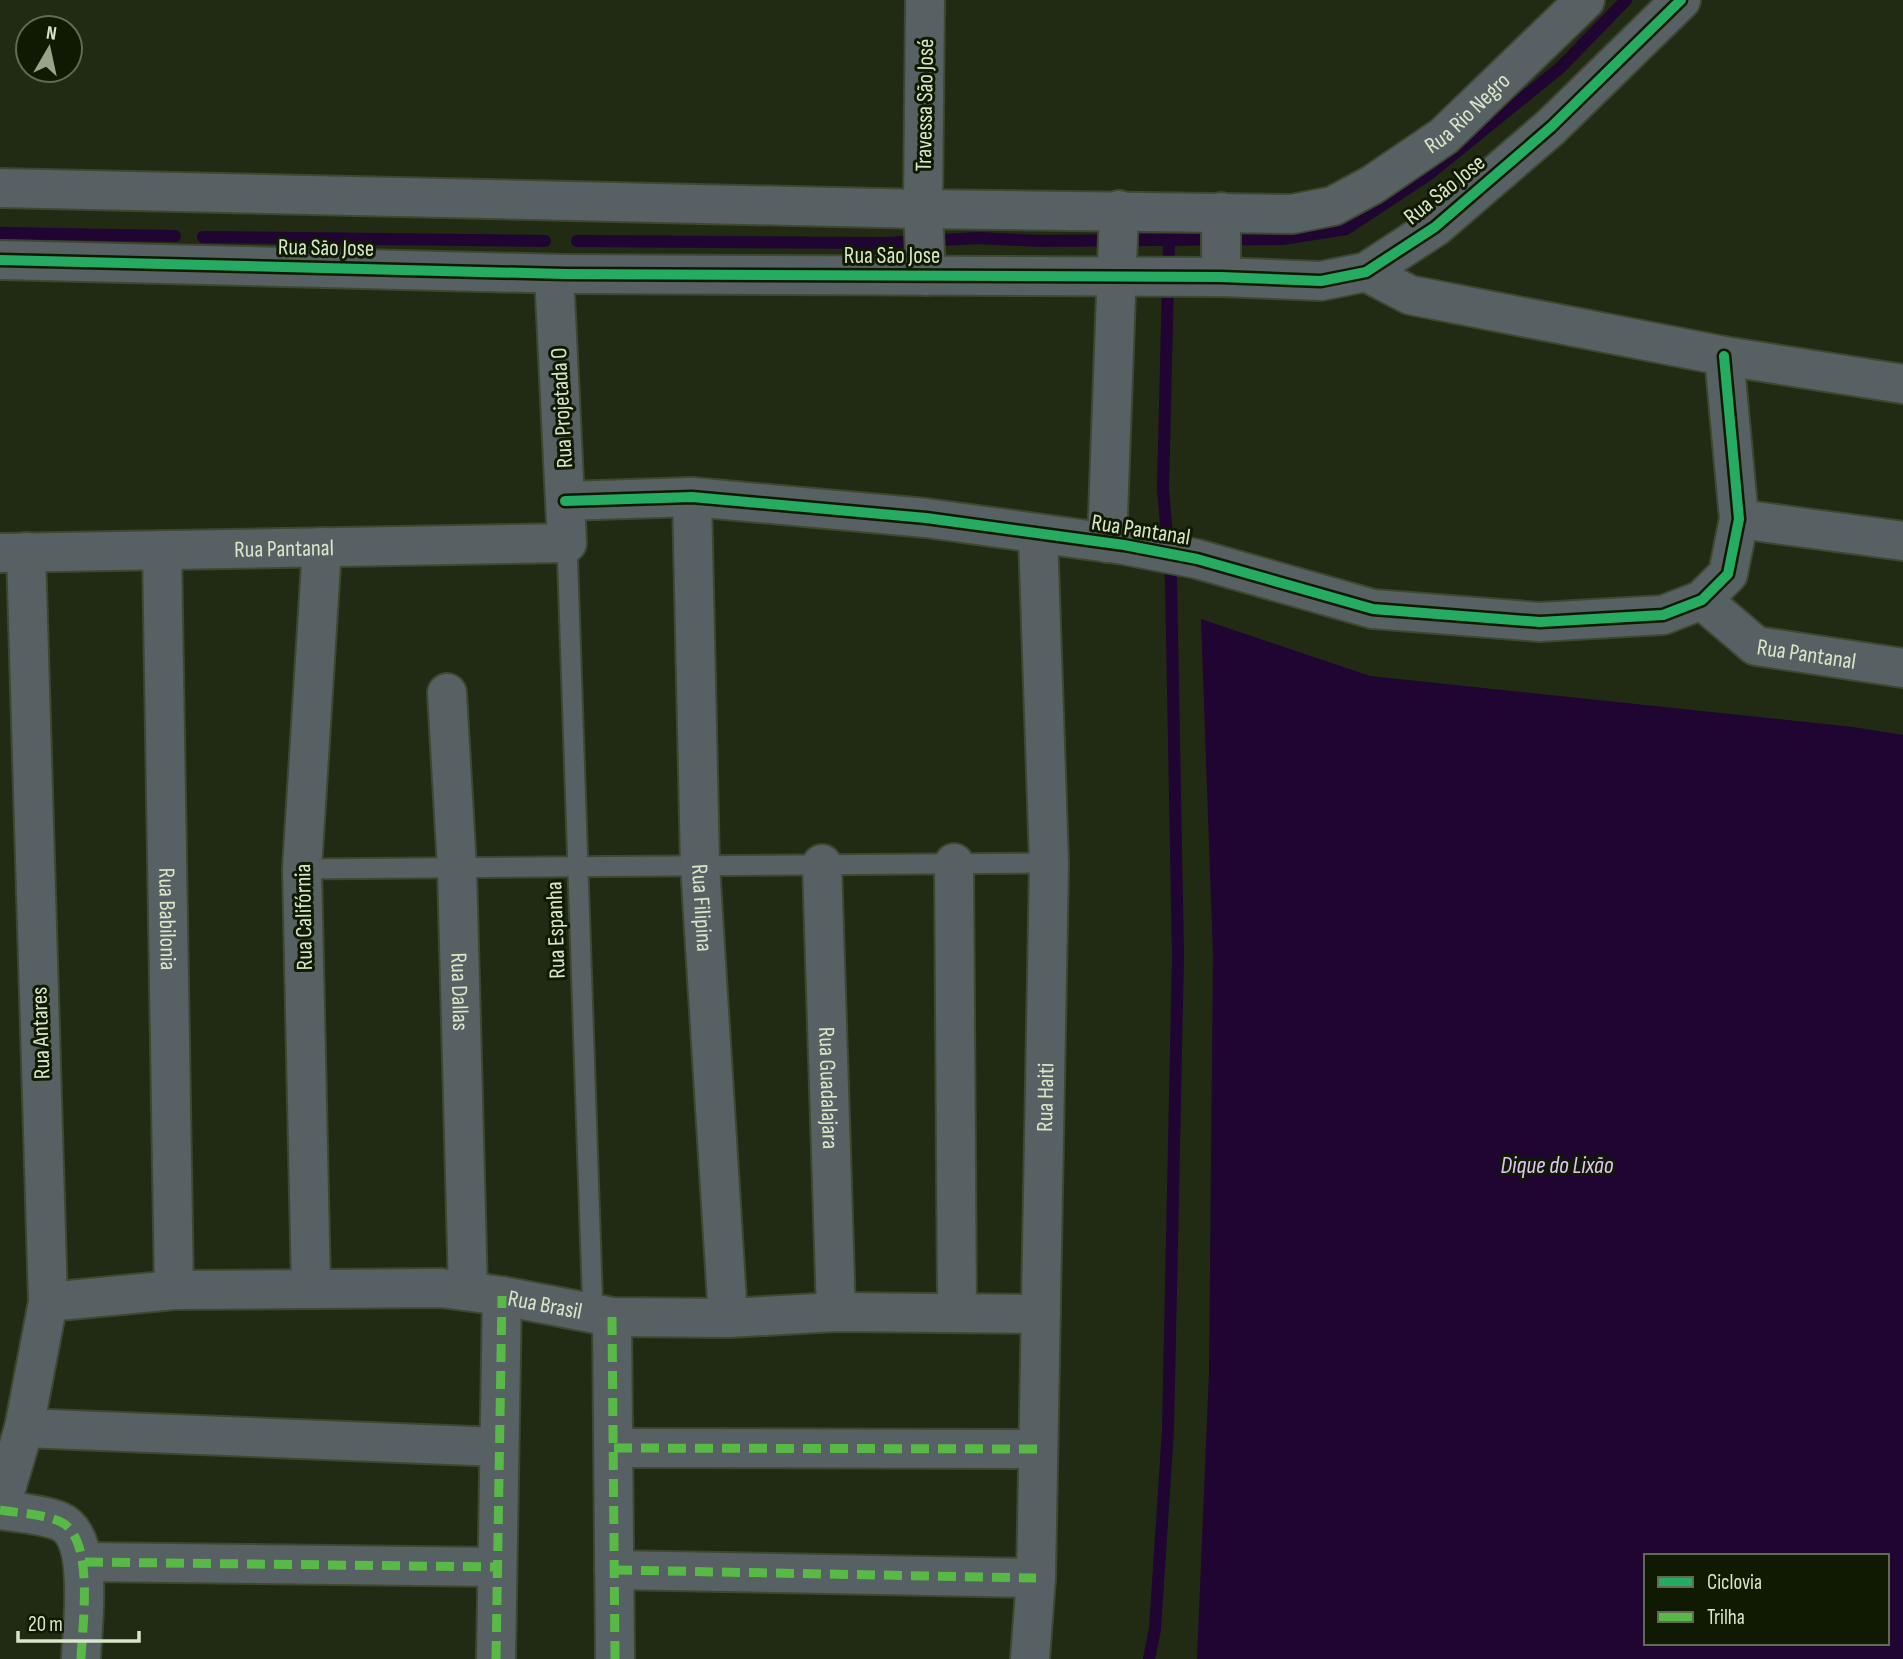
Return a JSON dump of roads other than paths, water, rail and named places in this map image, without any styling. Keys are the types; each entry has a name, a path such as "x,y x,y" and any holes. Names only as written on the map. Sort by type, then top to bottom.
{"street":[{"name":"Travessa São José","path":"926,0 923,213 926,273"},
{"name":"Rua Rio Negro","path":"1333,206 1373,186 1444,136 1585,0"},
{"name":"Rua Sāo Jose","path":"0,260 554,274 926,273 1121,249 1217,249 1321,281 1366,272 1435,227 1550,127 1681,0"},
{"name":"Rua Sāo Jose","path":"0,188 923,213 1121,249 1217,249 1292,214 1333,206"},
{"path":"1115,544 1121,249"},
{"path":"1366,272 1410,295 1724,356 1903,384"},
{"name":"Rua Projetada O","path":"554,274 567,543"},
{"path":"1702,600 1728,574 1739,519 1724,356"},
{"name":"Rua Pantanal","path":"565,501 692,497 926,518 1115,544 1198,559 1347,602 1387,610 1540,622 1663,615 1702,600 1756,646 1903,668"},
{"name":"Rua Filipina","path":"692,497 700,865 728,1318"},
{"path":"1739,519 1903,541"},
{"name":"Rua Haiti","path":"1030,1659 1036,1578 1049,863 1038,535"},
{"name":"Rua Pantanal","path":"13,552 567,543"},
{"name":"Rua Califórnia","path":"311,1288 302,869 322,547"},
{"name":"Rua Babilonia","path":"162,550 174,1290"},
{"name":"Rua Antares","path":"0,1509 24,1429 48,1302 13,552"},
{"name":"Rua Dallas","path":"447,693 485,1293 499,1447 496,1659"},
{"path":"954,863 957,1311"},
{"name":"Rua Guadalajara","path":"822,864 836,1312"},
{"name":"Rua Brasil","path":"48,1302 174,1290 311,1288 485,1293 603,1316 728,1318 836,1312 957,1311 1041,1314"},
{"path":"603,1316 614,1448 615,1659"},
{"path":"24,1429 499,1447"},
{"path":"614,1448 1038,1449"},
{"path":"0,1509 60,1521 73,1531 85,1562 81,1659"},
{"path":"85,1562 497,1567"},
{"path":"614,1570 1036,1578"}],"lane":[{"name":"Rua Espanha","path":"567,543 578,866 603,1316"},
{"path":"302,869 1049,863"}],"water":[{"name":"Dique do Lixão","path":"1201,619 1370,676 1853,727 1903,735 1903,1659 1197,1659 1209,1373 1213,956"}],"waterway":[{"path":"577,241 884,243 979,238 1040,241 1283,239 1346,229 1428,175 1560,68 1626,0"},
{"path":"0,233 175,236"},
{"path":"203,237 545,241"},
{"path":"1149,1659 1155,1629 1168,1430 1178,955 1171,581 1163,489 1169,240"}]}
